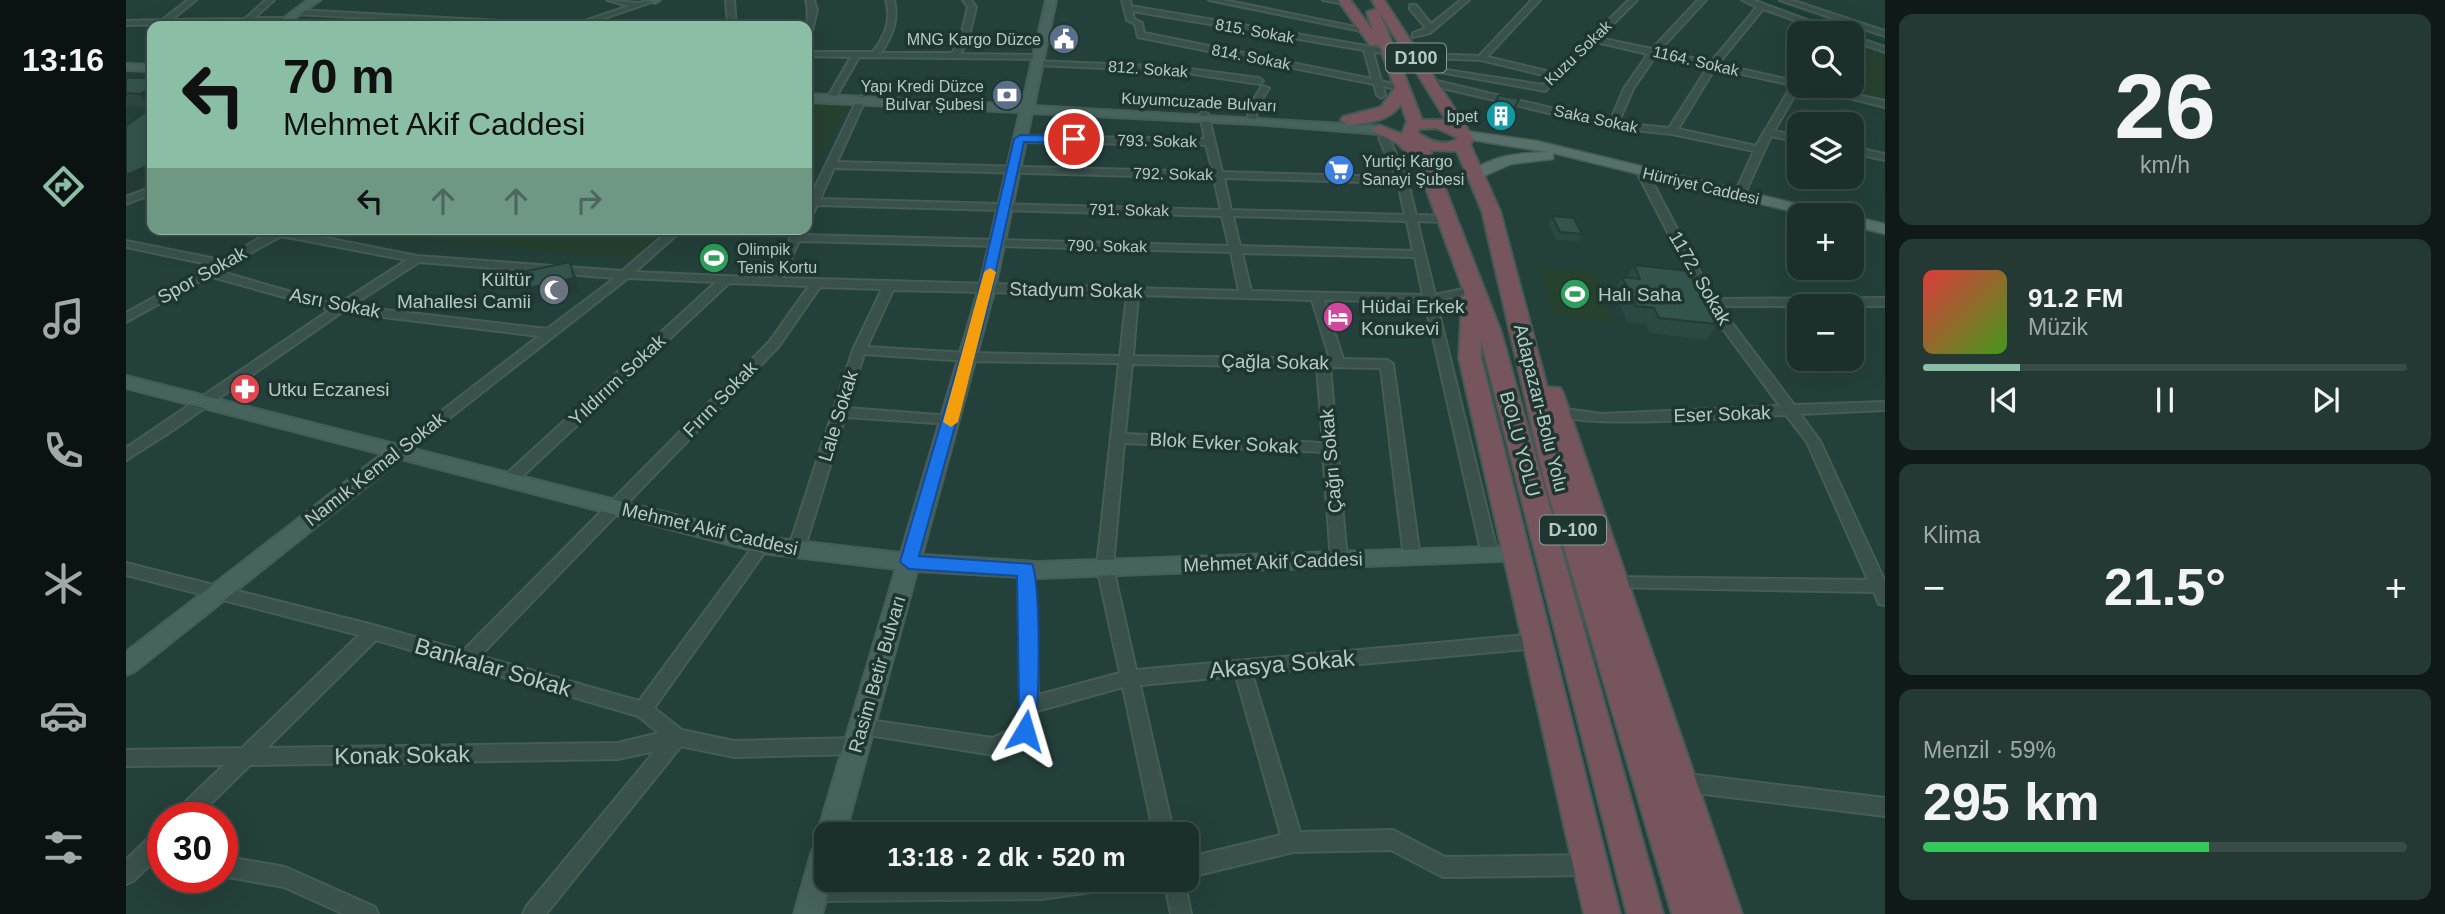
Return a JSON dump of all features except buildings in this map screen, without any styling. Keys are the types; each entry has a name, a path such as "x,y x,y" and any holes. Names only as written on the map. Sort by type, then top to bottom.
{"highway":[{"name":"BOLU YOLU","path":"1364,0 1377,18 1445,219 1490,332 1645,914"},
{"name":"Adapazarı-Bolu Yolu","path":"1378,0 1432,70 1449,113 1464,138 1475,176 1491,211 1507,266 1558,479 1690,914"},
{"path":"1390,0 1416,35 1432,70"},
{"path":"1345,1 1366,30 1375,51 1393,68"},
{"path":"1349,120 1384,113 1394,107 1400,89"},
{"path":"1349,120 1419,145"},
{"path":"1419,145 1439,123 1464,138"},
{"path":"1382,134 1419,145"},
{"path":"1382,134 1419,145 1447,147 1464,138"},
{"path":"1507,266 1724,914"},
{"path":"1472,290 1470,358 1602,914"}],"main road":[{"path":"285,21 315,0"},
{"name":"Rasim Betir Bulvarı","path":"835,822 951,420 986,288 1025,120 1040,92 1038,60 1051,0"},
{"path":"126,65 147,65"},
{"path":"991,106 1040,92 1078,110"},
{"name":"Kuyumcuzade Bulvarı","path":"812,97 991,106 1025,120 1078,110 1349,120"},
{"path":"991,106 1025,120 1078,110"},
{"path":"1449,113 1477,129 1543,151"},
{"name":"Kuyumcuzade Bulvarı","path":"1253,118 1382,134"},
{"name":"Hürriyet Caddesi","path":"1464,138 1543,151 1787,206"},
{"path":"1475,176 1494,163 1543,151"},
{"path":"1864,224 1885,229"},
{"name":"Mehmet Akif Caddesi","path":"126,382 762,545 796,550 909,562 1026,569 1518,554"},
{"name":"Namık Kemal Sokak","path":"126,665 396,453"}],"street":[{"path":"165,21 192,0"},
{"path":"248,20 270,0"},
{"path":"611,0 639,5"},
{"path":"589,21 653,0"},
{"path":"730,0 732,21"},
{"path":"810,0 813,10 810,21"},
{"path":"874,55 887,39 894,13 890,0"},
{"path":"955,56 964,40 972,7 968,0"},
{"path":"1213,0 1366,30"},
{"path":"1326,0 1345,1"},
{"path":"1416,35 1430,28 1465,0"},
{"path":"1480,58 1536,0"},
{"name":"Kuzu Sokak","path":"1432,70 1531,88 1545,88 1633,0"},
{"path":"1613,125 1622,98 1652,51 1702,0"},
{"path":"1746,0 1802,21"},
{"path":"1785,0 1797,0"},
{"path":"1785,0 1885,34"},
{"name":"815. Sokak","path":"1128,4 1375,51"},
{"name":"814. Sokak","path":"1128,4 1141,35 1400,89"},
{"path":"1672,131 1713,65 1761,6"},
{"path":"1413,7 1430,28"},
{"path":"297,12 459,21"},
{"path":"360,21 369,16"},
{"path":"206,21 259,21"},
{"path":"126,23 147,22"},
{"name":"1164. Sokak","path":"1593,39 1787,81"},
{"path":"1864,42 1885,50"},
{"path":"1375,51 1377,83 1381,95"},
{"name":"812. Sokak","path":"812,54 955,56 1174,69 1262,84 1251,110 1253,118"},
{"path":"831,98 856,56"},
{"path":"1432,70 1480,58 1557,76"},
{"name":"Saka Sokak","path":"1432,70 1613,125 1672,131 1759,149"},
{"path":"1739,195 1759,149 1791,98"},
{"name":"1164. Sokak","path":"1860,98 1885,104"},
{"path":"813,202 861,100"},
{"path":"1204,116 1246,295"},
{"name":"793. Sokak","path":"1025,120 1210,142"},
{"path":"1769,133 1787,137"},
{"path":"1382,134 1402,179 1490,555"},
{"name":"792. Sokak","path":"831,165 1402,179 1419,145"},
{"path":"1864,153 1885,157"},
{"name":"1172. Sokak","path":"1642,172 1710,303 1813,441 1882,592"},
{"path":"129,200 147,192"},
{"path":"129,200 147,203"},
{"name":"791. Sokak","path":"813,202 1445,219"},
{"name":"790. Sokak","path":"812,234 996,244 1418,254"},
{"name":"Spor Sokak","path":"126,318 274,235"},
{"name":"Stadyum Sokak","path":"289,235 417,259 625,275 888,286 1317,297 1431,299 1472,290"},
{"name":"Namık Kemal Sokak","path":"396,453 625,275 671,235"},
{"path":"775,281 797,235"},
{"path":"126,244 222,264"},
{"path":"126,456 206,403 336,308 417,259"},
{"name":"Asrı Sokak","path":"208,272 336,308 547,333"},
{"name":"Yıldırım Sokak","path":"508,481 726,279"},
{"name":"Fırın Sokak","path":"466,659 774,344 817,283"},
{"name":"Lale Sokak","path":"796,550 859,350 888,286"},
{"path":"1133,291 1105,568 1161,822"},
{"path":"1317,297 1338,363"},
{"path":"1710,303 1885,302"},
{"name":"Çağla Sokak","path":"859,350 968,356 1387,365 1412,557"},
{"name":"Çağrı Sokak","path":"1323,363 1339,560"},
{"name":"Eser Sokak","path":"1558,412 1601,418 1885,406"},
{"path":"839,412 951,420"},
{"name":"Blok Evker Sokak","path":"1119,438 1329,448"},
{"path":"643,710 762,545"},
{"name":"Bankalar Sokak","path":"126,569 373,632 643,710 677,737 734,749 860,737 994,747 1025,731 1029,705"},
{"path":"1026,569 1029,705"},
{"path":"1614,583 1882,592"},
{"path":"200,802 373,632"},
{"name":"Akasya Sokak","path":"1029,705 1130,678 1538,641"},
{"path":"1242,668 1293,842"},
{"path":"533,914 677,737"},
{"name":"Konak Sokak","path":"126,758 244,759 618,751 677,737"},
{"path":"1679,782 1885,807"},
{"path":"1199,864 1293,842 1393,840 1443,867 1592,865"},
{"path":"126,874 147,860"},
{"path":"238,869 285,877 368,914"},
{"path":"811,902 989,892"},
{"path":"1176,892 1181,914"}],"green space":[{"path":"1864,50 1885,58 1885,99 1864,95"},
{"path":"812,104 847,106 821,156 812,155"},
{"path":"368,235 671,235 654,260"},
{"name":"Halı Saha","path":"1539,266 1596,273 1613,322 1553,316"}],"waterway":[{"path":"1764,0 1885,43"}],"slow traffic":[{"path":"951,422 990,272"}],"place":[{"name":"MNG Kargo Düzce","path":"1064,39"},
{"name":"Yapı Kredi Düzce Bulvar Şubesi","path":"1007,95"},
{"name":"bpet","path":"1501,116"},
{"name":"Yurtiçi Kargo Sanayi Şubesi","path":"1339,170"},
{"name":"Olimpik Tenis Kortu","path":"714,258"},
{"name":"Kültür Mahallesi Camii","path":"554,290"},
{"name":"Halı Saha","path":"1575,294"},
{"name":"Hüdai Erkek Konukevi","path":"1338,317"},
{"name":"Utku Eczanesi","path":"245,389"}],"route":[{"path":"1025,731 1029,705 1026,569 909,562 981,311 1020,139 1074,139"}]}
